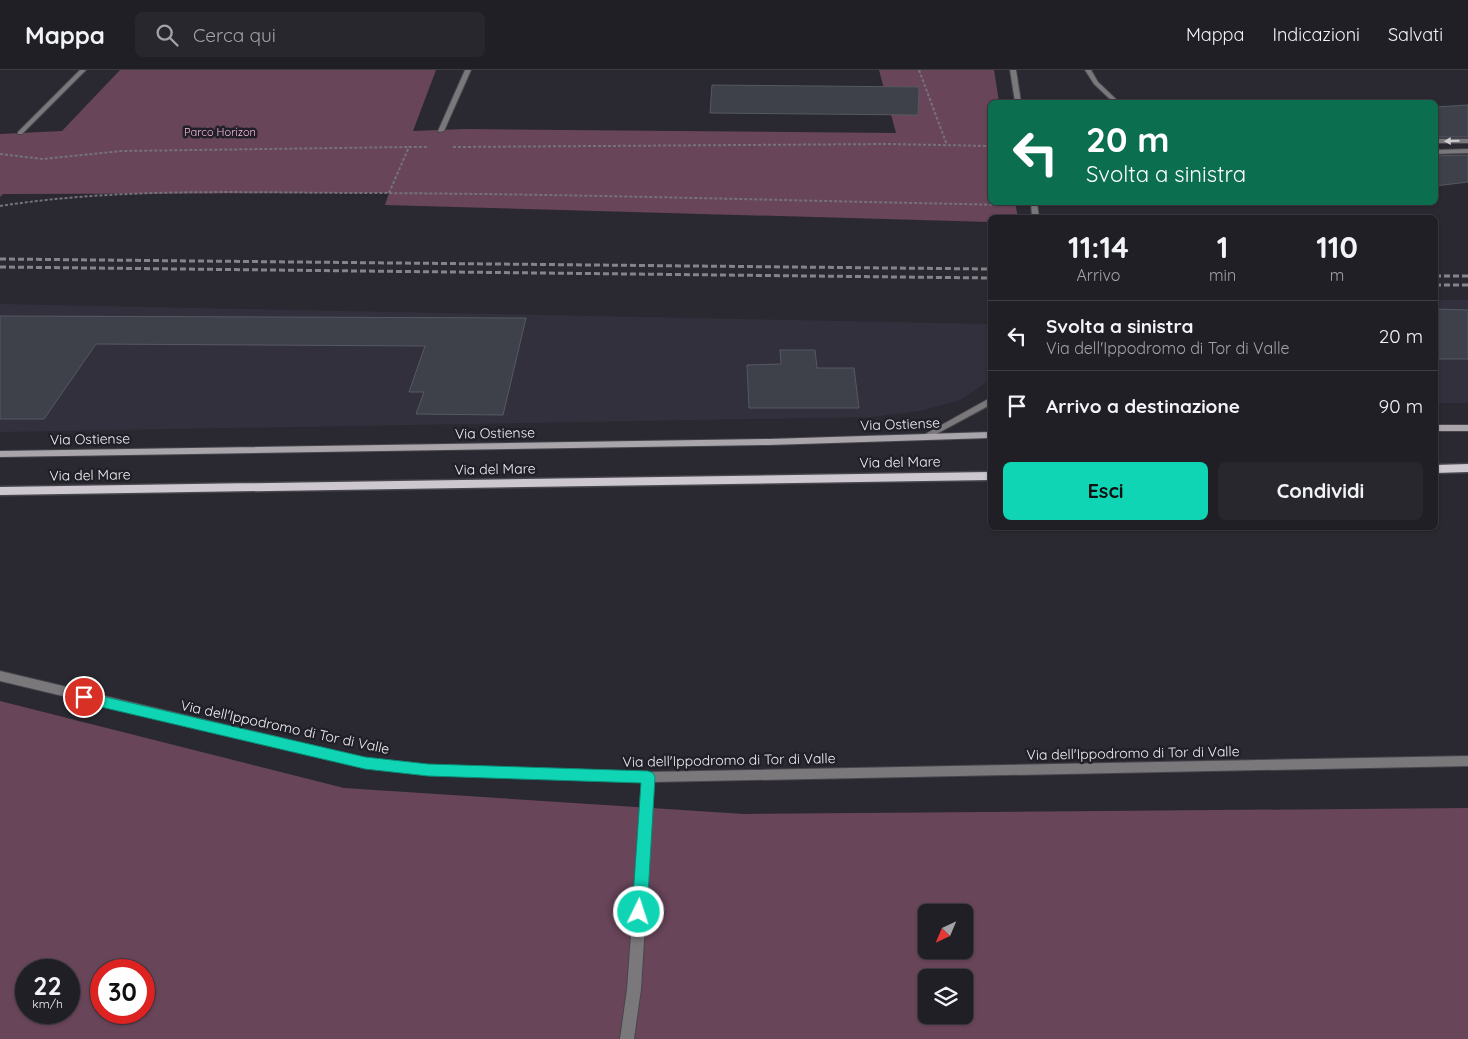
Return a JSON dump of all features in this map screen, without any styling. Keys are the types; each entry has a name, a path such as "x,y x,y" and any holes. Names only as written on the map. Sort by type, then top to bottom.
{"main road":[{"path":"1438,428 1468,428"},
{"name":"Via Ostiense","path":"0,454 759,442 988,435"},
{"path":"1438,468 1468,468"},
{"name":"Via del Mare","path":"0,491 988,476"}],"street":[{"path":"20,134 83,70"},
{"path":"441,132 468,70"},
{"path":"1013,70 1018,100"},
{"path":"1088,70 1096,83 1114,100"},
{"path":"1438,141 1468,140"},
{"path":"1438,152 1468,151"},
{"path":"924,437 988,402"},
{"name":"Via dell'Ippodromo di Tor di Valle","path":"0,676 365,763 428,770 648,777 1468,761"},
{"path":"627,1039 634,989 648,777"}],"path":[{"path":"919,70 947,145"},
{"path":"435,147 441,132"},
{"path":"0,154 43,159 123,151 409,147 988,146"},
{"path":"389,193 409,147"},
{"path":"0,206 39,198 105,193 389,193 988,203"}],"shaded area":[{"path":"1438,300 1468,300 1468,403 1438,403"},
{"path":"0,304 988,324 988,381 960,400 920,411 871,417 0,432"}],"green space":[{"name":"Parco Horizon","path":"120,70 436,70 413,131 465,129 896,133 879,70 994,70 999,100 988,100 988,205 1015,205 1018,215 988,215 988,222 385,205 389,193 3,194 0,197 0,134 62,131"},
{"path":"0,701 344,788 744,814 1468,808 1468,1039 0,1039"}],"building":[{"path":"712,85 919,87 918,115 710,113"},
{"path":"1468,105 1468,137 1438,137 1438,107"},
{"path":"1468,155 1468,182 1438,186 1438,156"},
{"path":"1438,309 1468,310 1468,359 1438,359"},
{"path":"0,316 526,318 503,415 416,414 424,392 409,392 425,346 96,344 44,419 0,419"},
{"path":"780,350 815,350 817,368 854,368 859,408 749,408 747,365 781,364"}],"railway":[{"path":"0,259 988,269"},
{"path":"0,267 988,278"},
{"path":"1438,276 1468,276"},
{"path":"1438,285 1468,285"}],"route":[{"path":"84,697 365,763 428,770 648,777 639,912"}]}
